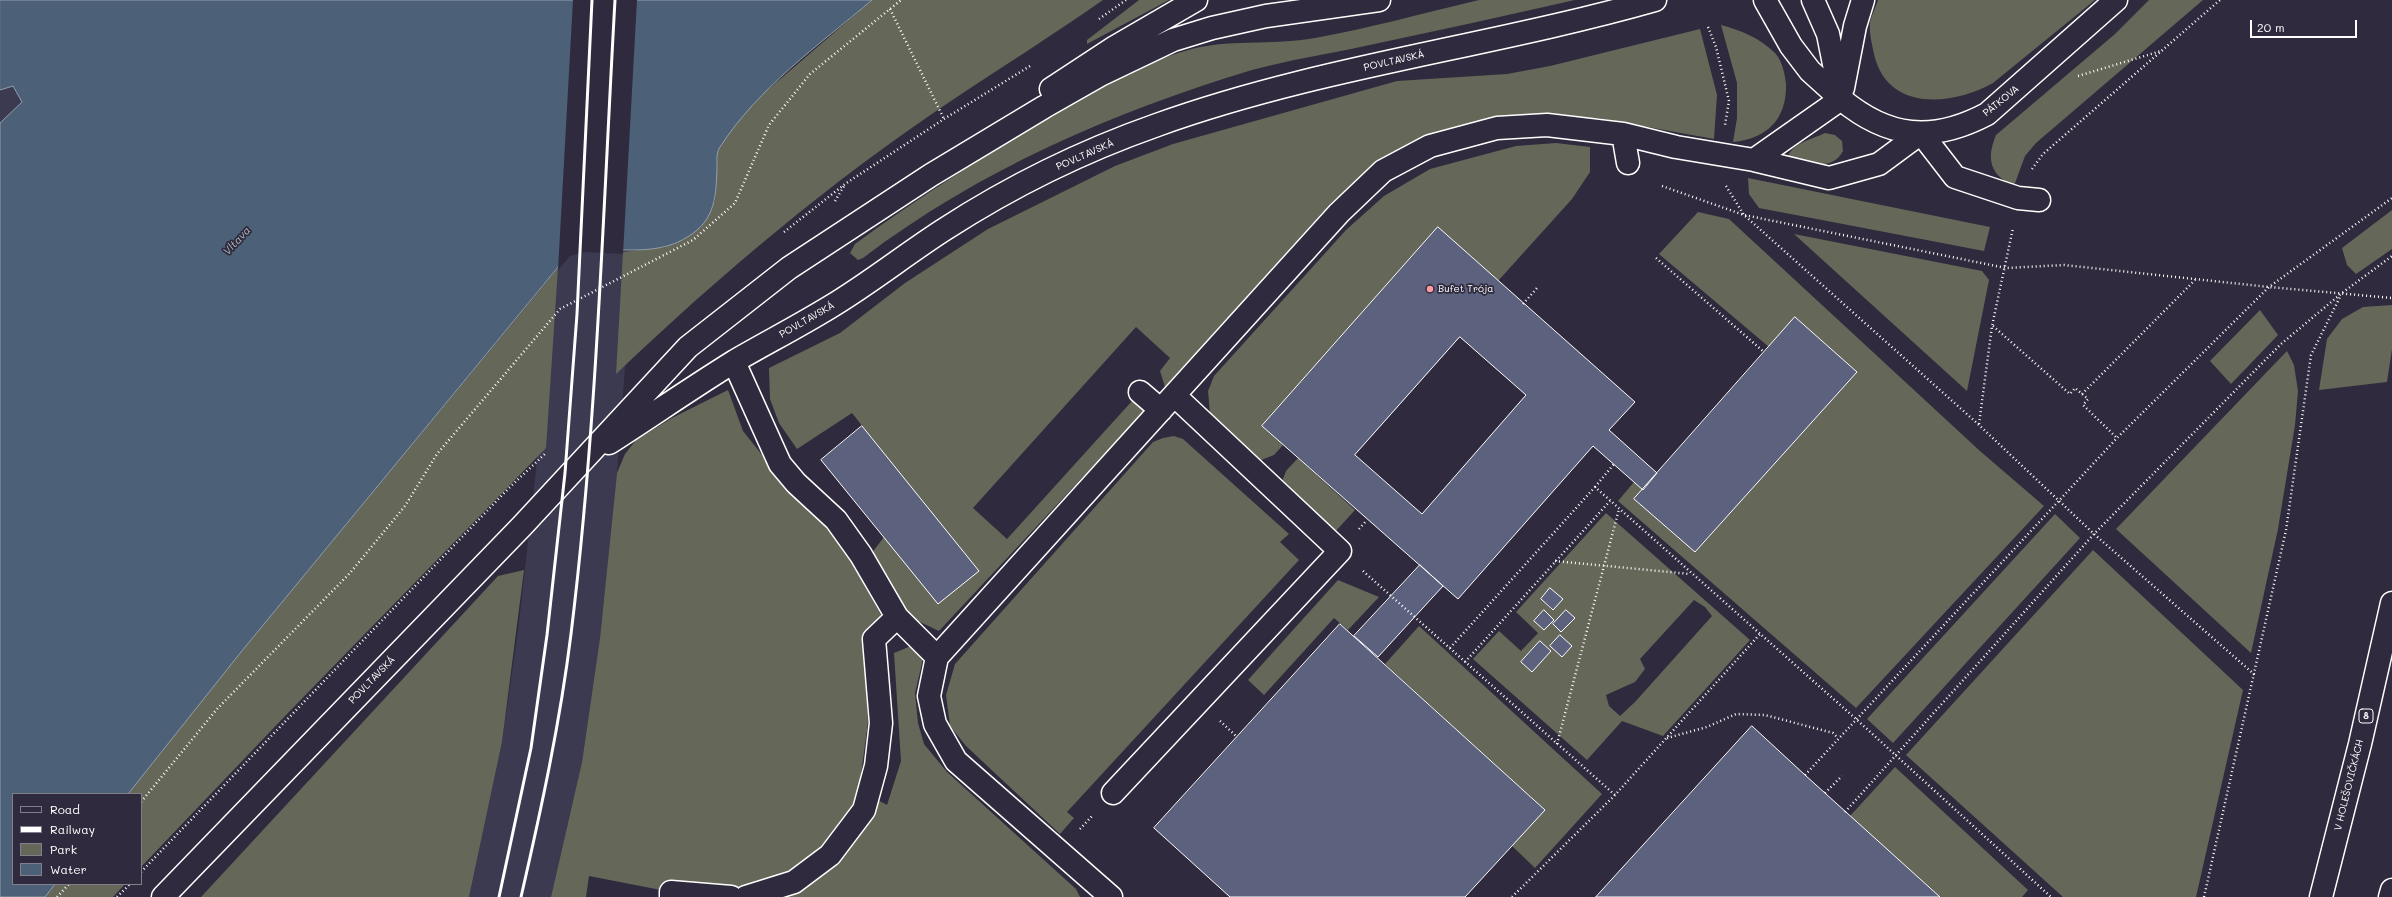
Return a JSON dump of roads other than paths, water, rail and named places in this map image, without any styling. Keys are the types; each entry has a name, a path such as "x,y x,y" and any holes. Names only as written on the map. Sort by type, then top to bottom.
{"main road":[{"path":"931,175 990,135 1074,72 1196,0"},
{"name":"POVLTAVSKÁ","path":"163,897 516,532 688,347 789,268 931,175 1102,74 1174,40 1212,28 1266,16 1379,0"},
{"name":"POVLTAVSKÁ","path":"580,462 734,362 830,307 945,229 989,202 1068,162 1149,128 1210,107 1312,80 1549,27 1655,0"},
{"name":"PÁTKOVA","path":"1765,0 1791,46 1810,70 1858,113 1877,124 1899,131 1921,134 1944,132 1965,126 1987,114 2116,0"},
{"path":"1813,0 1828,34 1841,98"},
{"path":"1754,160 1841,98 1855,26 1863,0"},
{"path":"1111,897 956,761 935,724 929,696 937,657 1339,213 1383,171 1430,146 1497,128 1547,125 1623,134 1676,147 1754,160 1830,178 1879,164 1921,134 1955,177 2018,198 2039,200"},
{"path":"1623,134 1628,163"},
{"path":"734,362 780,464 796,483 836,520 861,555 897,617 937,657"},
{"path":"1113,793 1340,550 1168,403 1140,392"},
{"name":"V HOLEŠOVIČKÁCH","path":"2320,897 2360,744 2392,602"},
{"path":"746,897 794,882 830,855 864,810 876,766 881,723 874,639 897,617"},
{"path":"2390,897 2392,890"},
{"path":"671,897 671,892 731,897"}],"water":[{"name":"Vltava","path":"0,0 872,0 790,68 752,105 735,126 718,152 716,187 713,206 705,222 698,229 689,236 675,243 660,248 645,250 583,251 568,255 241,652 129,793 12,793 12,885 54,885 45,897 0,897 0,123 22,102 13,86 0,90"}],"railway":[{"path":"499,897 531,748 547,635 565,473 577,314 592,0"},
{"path":"521,897 556,733 567,667 580,555 593,397 615,0"}],"place":[{"name":"Bufet Trója","path":"1430,289"}]}
